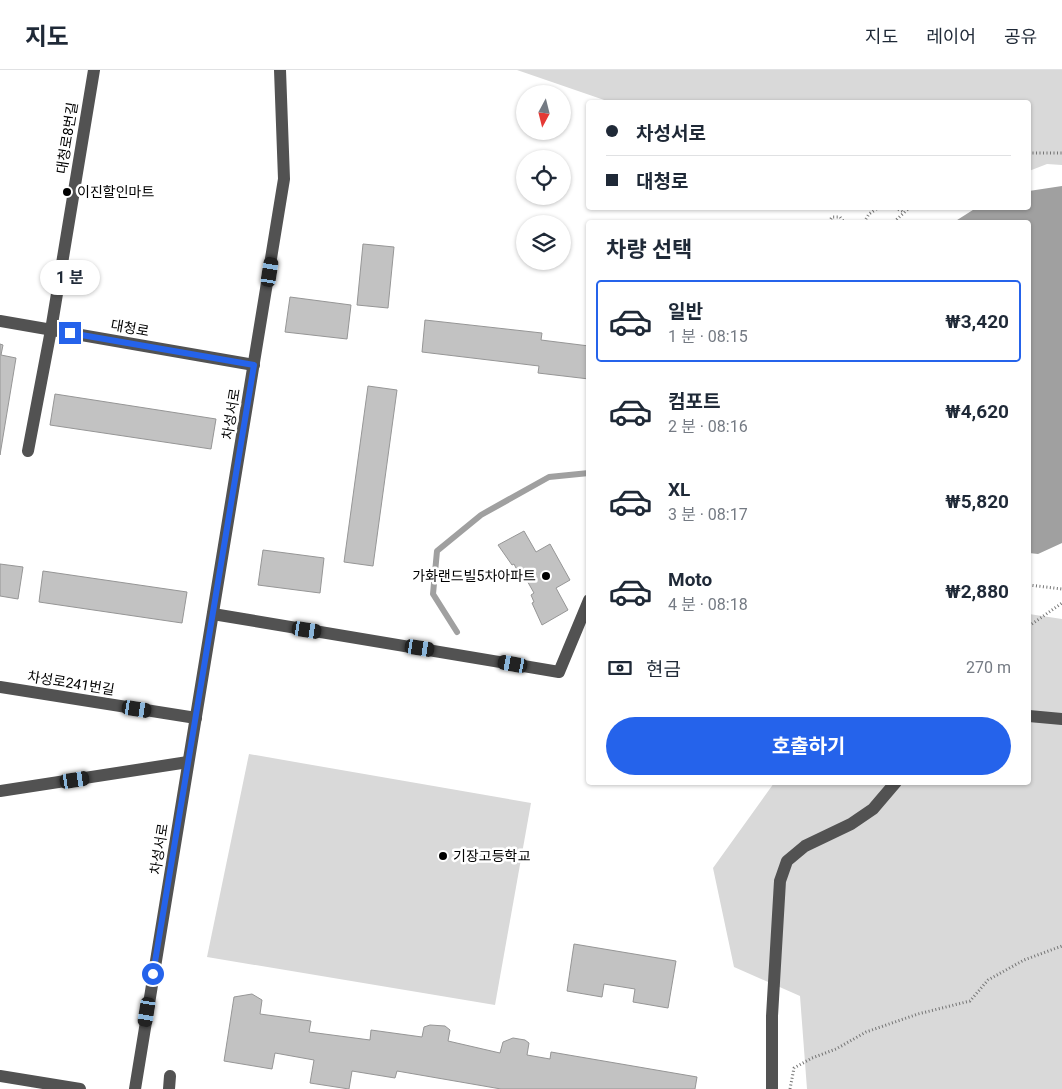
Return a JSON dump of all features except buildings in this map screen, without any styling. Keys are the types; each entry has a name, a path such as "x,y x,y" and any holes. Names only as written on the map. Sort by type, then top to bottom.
{"street":[{"name":"대청로8번길","path":"28,451 51,330 94,70"},
{"name":"차성서로","path":"134,1089 214,614 284,179 280,70"},
{"name":"대청로","path":"0,321 254,365"},
{"path":"214,614 559,672 586,607"},
{"name":"차성로241번길","path":"0,687 196,718"},
{"path":"1031,716 1062,718"},
{"path":"0,791 188,762"},
{"path":"772,1089 772,1016 780,880 787,860 805,846 851,824 873,809 893,785"},
{"path":"0,1076 80,1089"},
{"path":"169,1089 170,1076"}],"path":[{"path":"1031,153 1062,154"},
{"path":"865,220 869,214 875,210"},
{"path":"900,210 904,212"},
{"path":"896,220 907,210"},
{"path":"830,220 832,217 840,217 842,220"},
{"path":"1031,585 1062,589"},
{"path":"1031,625 1062,603"},
{"path":"790,1089 794,1068 812,1058 836,1049 866,1032 918,1014 970,1000 988,980 1024,960 1062,946"}],"shaded area":[{"path":"517,70 1062,70 1062,165 1047,164 1031,170 1031,100 604,100 571,89 571,85 561,85"},
{"path":"1062,186 1062,543 1038,554 1031,553 1031,220 957,220 973,210 1031,210 1031,191"},
{"path":"1031,614 1062,619 1062,1089 807,1089 800,996 734,967 713,868 773,785 1031,785"},
{"path":"249,754 531,803 495,1005 207,957"}],"waterway":[{"path":"457,632 433,594 437,551 481,515 549,477 586,473"}],"place":[{"name":"이진할인마트","path":"67,192"},
{"name":"가화랜드빌5차아파트","path":"546,576"},
{"name":"기장고등학교","path":"443,856"}],"route":[{"path":"70,333 254,365 153,974"}]}
